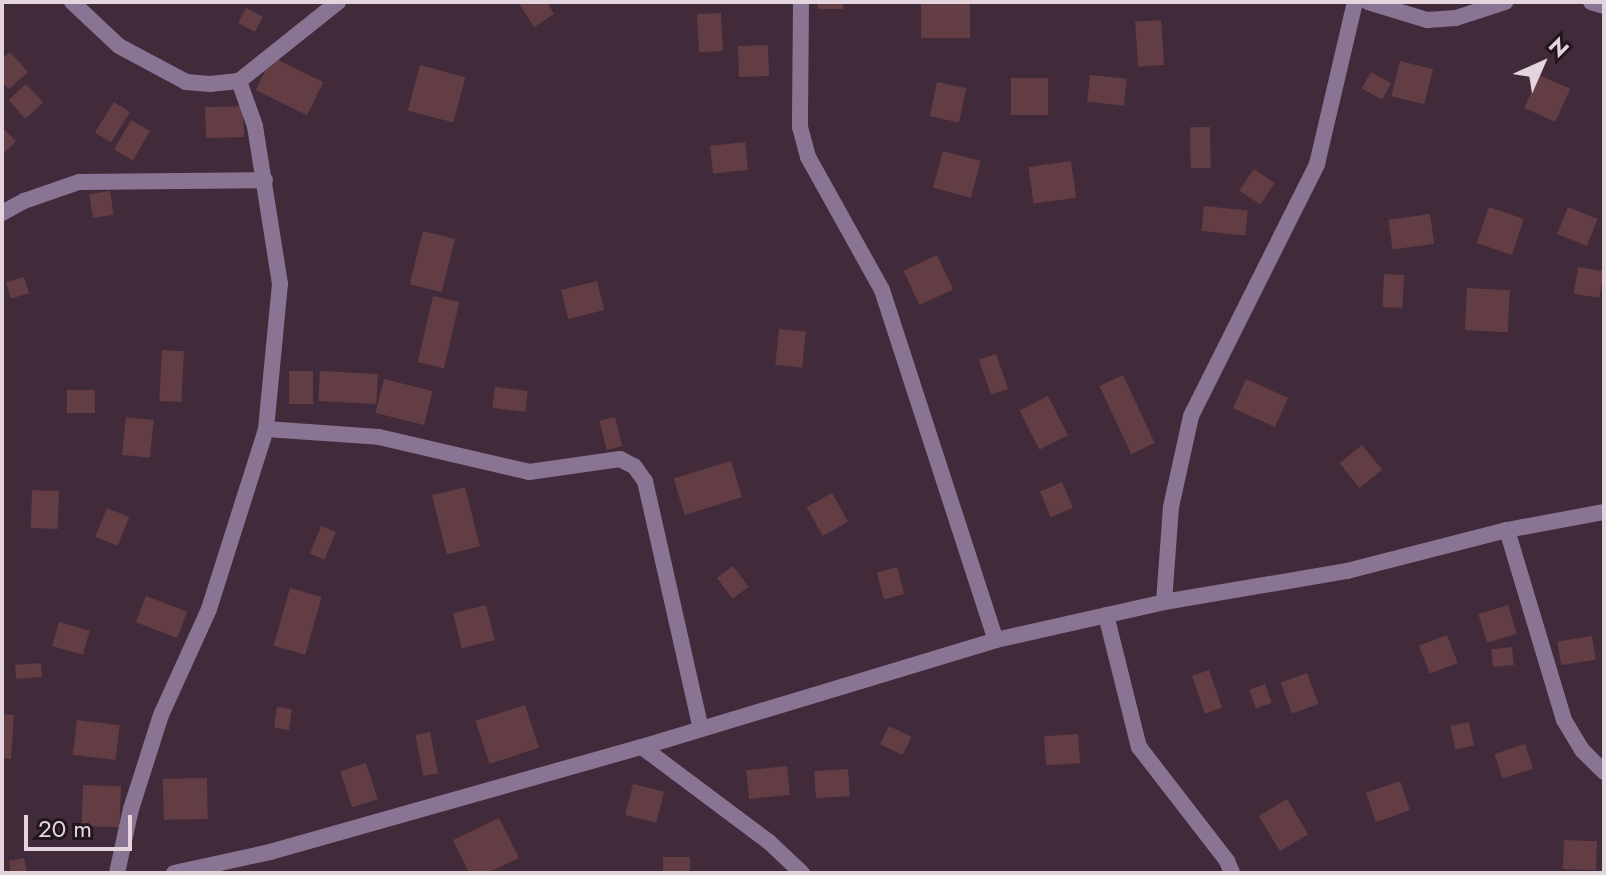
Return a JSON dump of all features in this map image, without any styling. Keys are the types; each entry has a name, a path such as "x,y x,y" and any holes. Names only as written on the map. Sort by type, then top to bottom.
{"street":[{"path":"72,2 119,46 186,82 210,84 239,81 338,2"},
{"path":"801,2 800,127 808,157 882,290 996,640"},
{"path":"1164,602 1171,507 1191,416 1317,164 1355,2"},
{"path":"1368,2 1427,20 1456,18 1505,2"},
{"path":"1591,2 1604,6"},
{"path":"117,873 131,809 161,715 209,609 266,429 280,284 255,126 239,81"},
{"path":"2,213 24,201 79,182 265,180"},
{"path":"266,429 379,437 529,472 620,459 634,466 645,481 701,729"},
{"path":"174,873 270,852 642,747 996,640 1164,602 1347,571 1507,530 1604,512"},
{"path":"1507,530 1564,720 1582,750 1604,772"},
{"path":"1106,615 1139,747 1227,861 1232,873"},
{"path":"642,747 769,842 802,873"}],"building":[{"path":"518,2 547,2 554,14 534,27"},
{"path":"818,2 843,2 843,9 818,9"},
{"path":"921,2 970,2 970,38 921,38"},
{"path":"246,8 263,17 255,32 238,23"},
{"path":"721,13 723,51 699,52 697,14"},
{"path":"1161,20 1164,65 1138,67 1135,22"},
{"path":"768,45 769,76 739,77 738,46"},
{"path":"10,52 28,72 9,89 2,82 2,59"},
{"path":"272,57 323,82 307,115 256,90"},
{"path":"1400,61 1433,69 1424,104 1391,96"},
{"path":"420,65 465,77 453,123 408,110"},
{"path":"1371,72 1391,83 1382,100 1362,89"},
{"path":"1090,75 1127,79 1124,106 1087,102"},
{"path":"1539,75 1570,89 1555,122 1524,108"},
{"path":"1011,78 1048,78 1048,115 1011,115"},
{"path":"937,82 966,88 959,122 930,116"},
{"path":"26,84 43,102 25,119 8,100"},
{"path":"114,102 130,112 111,143 95,133"},
{"path":"243,106 244,137 206,138 205,107"},
{"path":"131,120 150,131 133,160 114,149"},
{"path":"2,127 16,141 2,155"},
{"path":"1190,127 1210,127 1211,168 1191,168"},
{"path":"745,142 748,170 713,174 710,146"},
{"path":"943,151 981,161 971,198 933,188"},
{"path":"1071,161 1076,198 1034,204 1028,167"},
{"path":"1254,169 1275,183 1260,205 1239,191"},
{"path":"110,191 114,215 93,218 89,194"},
{"path":"1204,206 1248,211 1245,235 1201,231"},
{"path":"1489,207 1524,219 1512,255 1477,243"},
{"path":"1568,207 1598,219 1587,246 1557,234"},
{"path":"1430,214 1434,244 1393,250 1388,220"},
{"path":"423,231 455,239 442,292 410,284"},
{"path":"937,255 953,289 920,305 903,271"},
{"path":"1578,267 1604,271 1599,298 1574,294"},
{"path":"1384,274 1404,275 1402,308 1382,307"},
{"path":"24,277 29,293 11,299 6,283"},
{"path":"597,281 604,310 568,319 561,290"},
{"path":"1467,288 1510,290 1508,332 1465,330"},
{"path":"433,296 459,302 444,368 418,362"},
{"path":"779,329 806,332 802,368 775,365"},
{"path":"162,350 184,351 181,402 159,401"},
{"path":"996,354 1008,389 991,395 979,360"},
{"path":"289,371 313,371 313,404 289,404"},
{"path":"320,371 378,374 376,404 318,401"},
{"path":"1123,375 1155,443 1131,454 1099,386"},
{"path":"384,379 433,391 424,425 376,413"},
{"path":"1246,379 1288,398 1275,427 1233,408"},
{"path":"495,387 528,391 525,412 492,408"},
{"path":"67,390 95,390 95,413 67,413"},
{"path":"1048,396 1068,435 1039,450 1019,411"},
{"path":"126,417 154,420 150,458 122,455"},
{"path":"615,417 622,446 607,450 599,421"},
{"path":"1362,445 1382,470 1360,488 1339,463"},
{"path":"731,461 742,497 685,515 674,479"},
{"path":"1062,482 1073,508 1051,517 1040,491"},
{"path":"465,487 480,546 447,554 432,495"},
{"path":"32,490 59,491 58,529 31,528"},
{"path":"832,493 848,522 823,536 807,507"},
{"path":"107,508 129,517 118,546 95,537"},
{"path":"321,526 336,532 325,560 310,554"},
{"path":"733,566 749,587 733,599 717,578"},
{"path":"897,567 904,594 884,599 877,572"},
{"path":"290,588 322,597 305,655 273,646"},
{"path":"146,596 187,612 177,638 136,622"},
{"path":"486,605 495,640 462,648 453,613"},
{"path":"1508,605 1517,634 1487,643 1478,614"},
{"path":"59,622 90,631 83,655 52,646"},
{"path":"1447,635 1458,663 1430,674 1419,646"},
{"path":"1592,636 1596,660 1561,665 1557,641"},
{"path":"1512,647 1514,665 1493,667 1491,649"},
{"path":"41,663 42,677 16,679 15,665"},
{"path":"1209,670 1222,708 1205,714 1192,676"},
{"path":"1307,673 1318,704 1292,714 1281,683"},
{"path":"1265,684 1272,703 1256,709 1249,690"},
{"path":"525,705 539,748 489,764 476,721"},
{"path":"277,707 292,709 289,730 274,728"},
{"path":"2,714 14,715 11,759 2,758"},
{"path":"77,720 120,725 115,760 73,755"},
{"path":"1469,722 1474,745 1455,749 1450,726"},
{"path":"889,726 911,737 903,755 880,744"},
{"path":"430,732 438,773 423,776 415,735"},
{"path":"1078,734 1080,763 1046,765 1044,736"},
{"path":"1525,744 1533,769 1503,779 1495,754"},
{"path":"366,763 378,799 352,807 340,771"},
{"path":"787,766 790,795 749,799 746,770"},
{"path":"848,769 850,796 816,798 814,771"},
{"path":"207,778 208,819 164,820 163,779"},
{"path":"1400,781 1410,810 1376,822 1366,793"},
{"path":"633,784 664,792 656,823 625,815"},
{"path":"83,785 121,786 120,827 82,826"},
{"path":"1287,799 1308,834 1280,851 1259,816"},
{"path":"499,818 519,858 487,873 469,873 453,840"},
{"path":"1564,840 1597,841 1596,870 1563,869"},
{"path":"663,857 690,857 690,873 663,873"},
{"path":"24,858 27,873 11,873 9,861"}]}
